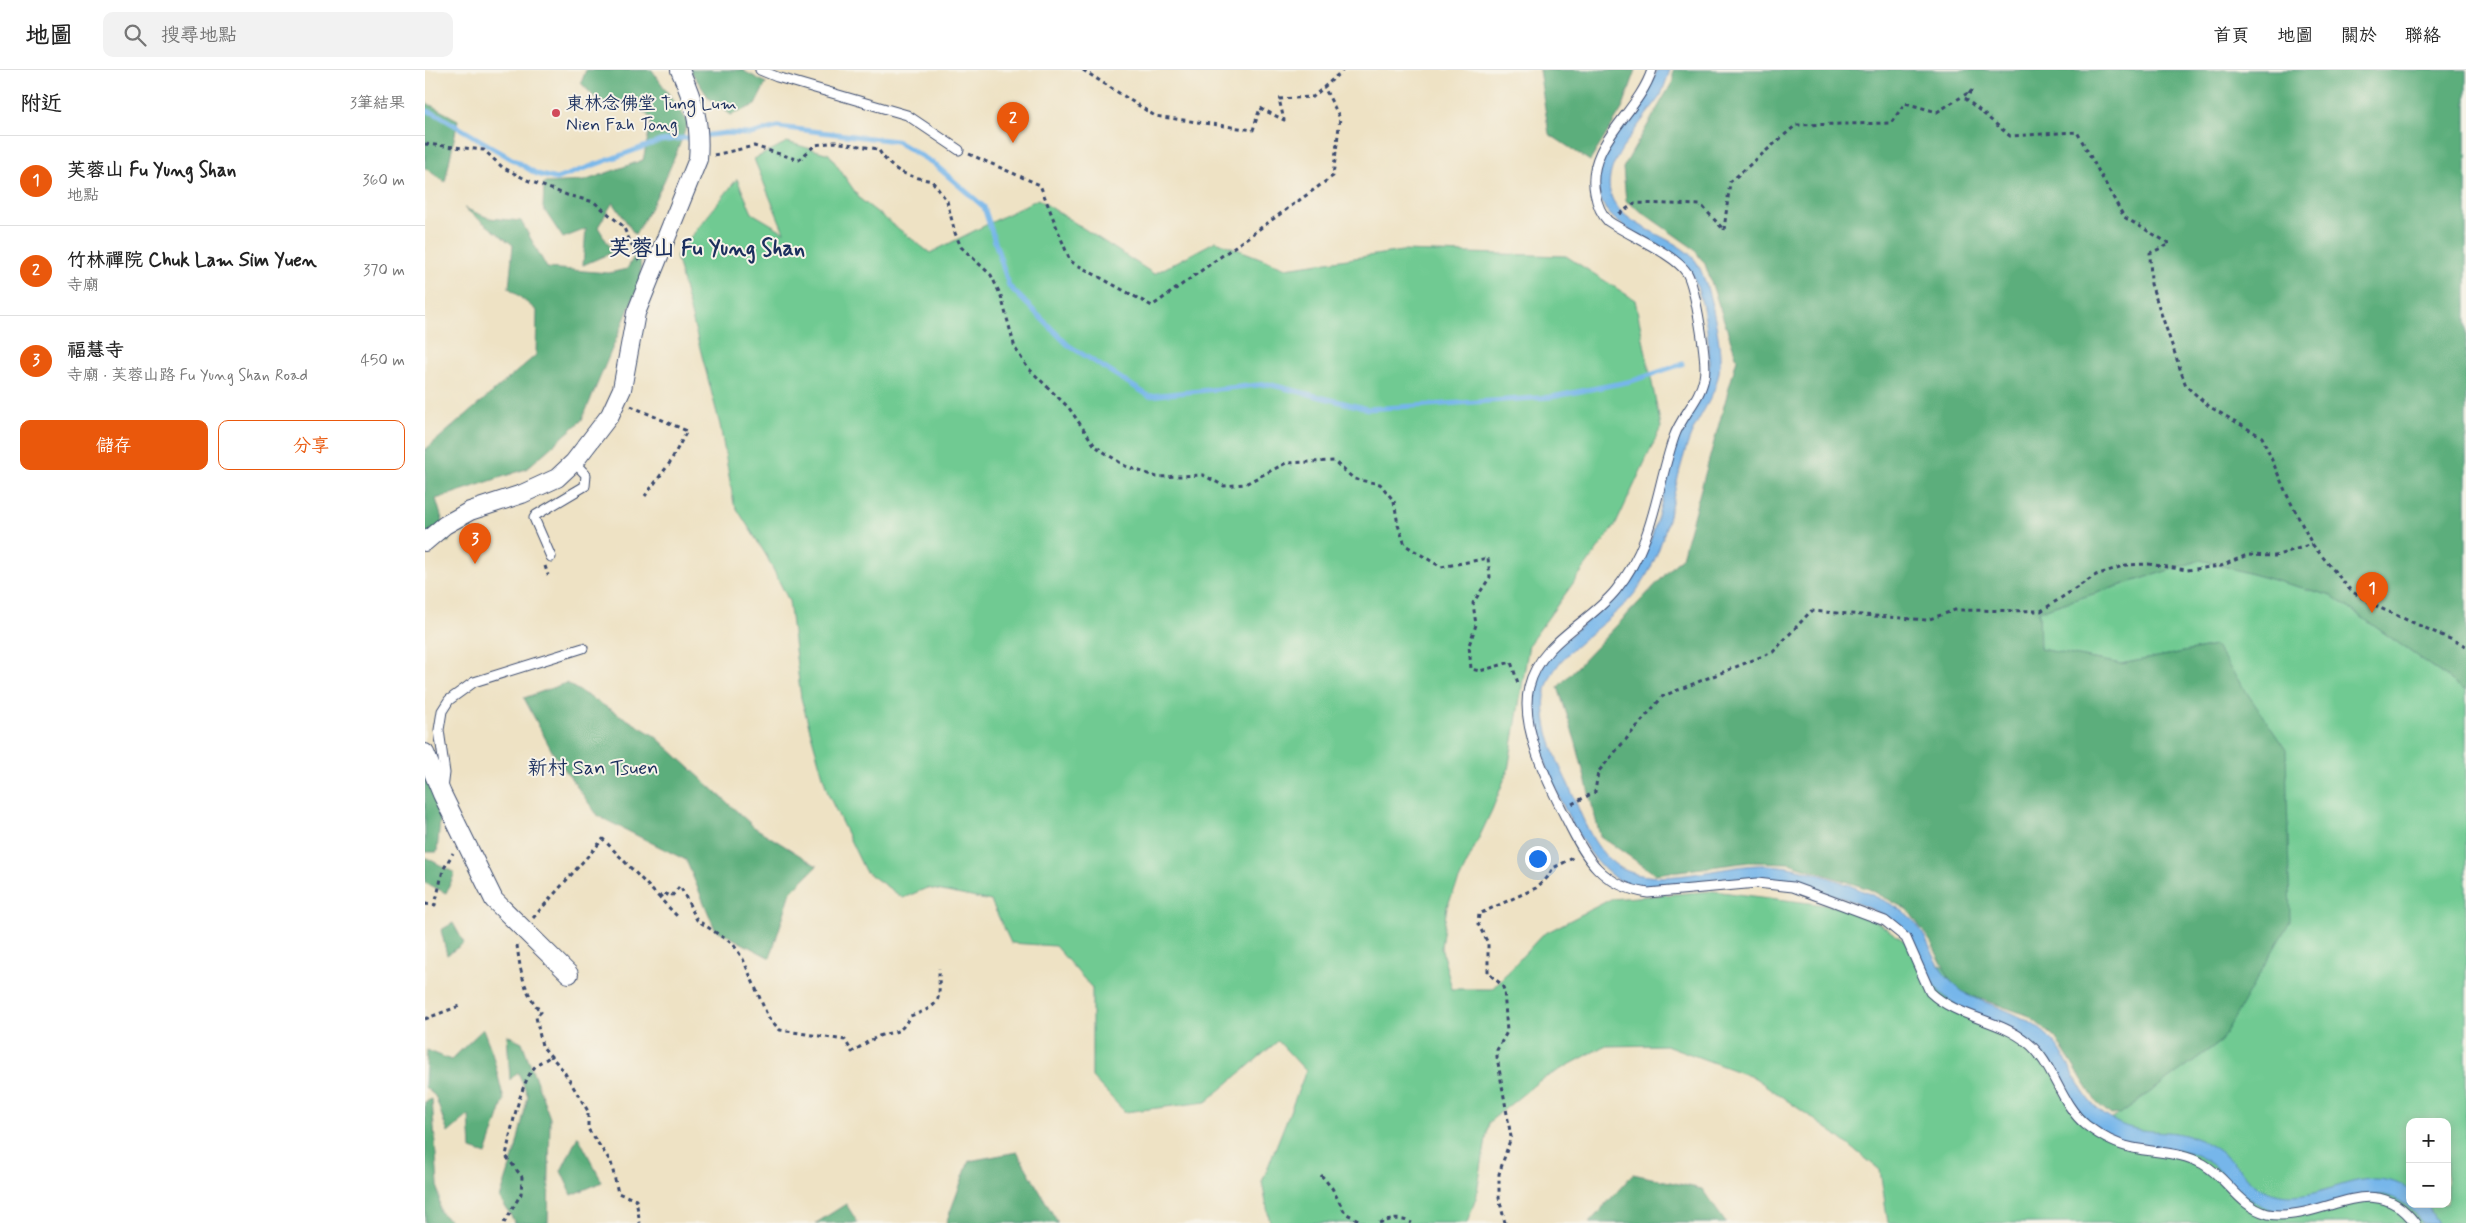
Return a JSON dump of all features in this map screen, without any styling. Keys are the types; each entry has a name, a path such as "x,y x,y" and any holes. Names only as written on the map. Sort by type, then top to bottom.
{"street":[{"path":"425,542 462,514 522,494 552,480 573,462 610,415 622,389 636,313 697,163 700,137 695,105 683,76"},
{"path":"425,752 442,794 493,900 569,974"}],"lane":[{"path":"760,70 777,77 907,115 959,150"},
{"path":"1652,70 1642,92 1602,148 1593,170 1592,179 1601,213 1608,221 1675,260 1685,271 1693,288 1705,370 1698,395 1683,416 1674,437 1647,538 1634,566 1614,593 1542,658 1529,687 1527,705 1539,756 1561,809 1584,852 1602,874 1613,883 1635,891 1648,893 1757,883 1793,887 1875,917 1893,927 1906,938 1930,992 1937,999 2027,1042 2043,1060 2070,1108 2085,1124 2100,1134 2132,1148 2174,1153 2192,1159 2215,1174 2241,1201 2266,1214 2299,1218 2361,1199 2375,1198 2395,1204 2415,1223"},
{"path":"551,557 534,518 536,514 585,486 586,475 573,462"},
{"path":"442,794 445,773 439,730 442,712 449,700 474,682 583,648"}],"path":[{"path":"1083,70 1155,116 1253,130 1260,108 1284,120 1279,99 1313,97 1343,70"},
{"path":"959,150 1040,184 1070,261 1152,306 1333,176 1340,118 1324,87"},
{"path":"1608,221 1635,203 1701,205 1724,230 1730,182 1796,125 1891,123 1905,103 1937,112 1971,91 1966,99 2010,136 2077,132 2124,217 2170,244 2150,253 2151,284 2185,386 2210,407 2261,436 2287,495 2312,544 2351,591 2380,608 2466,646"},
{"path":"697,163 754,146 799,160 815,145 835,142 878,149 888,165 906,175 932,181 947,201 961,248 991,276 1001,296 1015,348 1027,367 1069,408 1095,446 1125,466 1157,477 1203,475 1224,486 1245,484 1286,462 1334,461 1354,479 1380,484 1394,501 1398,525 1405,545 1441,567 1488,558 1490,577 1473,604 1476,625 1469,645 1471,670 1480,671 1511,662 1527,705"},
{"path":"425,144 483,150 502,167 527,180 567,195 594,202 623,226 640,262 644,254"},
{"path":"617,399 687,431 669,464 645,496"},
{"path":"1561,809 1595,792 1598,772 1663,696 1773,652 1811,611 1927,620 1955,610 2041,610 2096,575 2126,565 2148,564 2187,570 2221,566 2247,555 2275,556 2312,544"},
{"path":"640,1223 636,1200 618,1193 611,1162 588,1129 588,1111 563,1070 542,1046 536,1016 541,1012 529,999 519,963 516,936 603,839 677,916"},
{"path":"1505,1223 1499,1198 1499,1174 1511,1136 1497,1057 1507,1032 1504,990 1502,984 1488,973 1488,943 1478,924 1479,914 1535,888 1547,878 1553,868 1584,852"},
{"path":"425,904 435,905 443,870"},
{"path":"659,898 664,893 671,897 680,886 697,920 733,944 743,959 768,1017 780,1030 845,1040 851,1052 879,1036 891,1034 904,1027 910,1016 931,1009 939,995 939,968"},
{"path":"425,1019 462,1005"},
{"path":"503,1223 521,1194 522,1177 506,1156 512,1125 522,1090 539,1063 550,1057"},
{"path":"1321,1175 1332,1188 1345,1213 1364,1223"},
{"path":"1379,1223 1395,1218 1412,1223"}],"green space":[{"path":"586,70 652,70 688,122 651,208 635,235 613,202 598,227 613,252 583,265 586,229 563,238 543,208 544,183 584,181 643,160 652,119 633,103 599,102 581,83"},
{"path":"690,70 742,70 766,83 755,105 731,115 709,98"},
{"path":"1539,70 1636,70 1622,109 1590,161 1549,134"},
{"path":"1673,70 2466,70 2466,691 2332,596 2201,560 2039,611 2040,649 2121,664 2215,646 2286,750 2290,921 2221,1041 2120,1114 2111,1115 2097,1103 2055,1037 2027,1015 1961,992 1952,984 1931,942 1908,910 1869,889 1789,863 1750,862 1655,874 1600,836 1576,743 1558,687 1682,557 1737,359 1705,264 1693,248 1626,201 1623,168 1673,81"},
{"path":"425,102 458,120 445,182 425,168"},
{"path":"787,142 829,154 860,199 930,253 1038,199 1154,274 1216,241 1286,268 1402,251 1566,256 1635,300 1661,427 1616,524 1529,644 1508,770 1492,810 1447,906 1441,947 1452,989 1492,989 1542,935 1611,899 1713,891 1858,909 1942,967 2042,1050 2101,1127 2221,1041 2215,646 2121,664 2039,649 2039,611 2201,560 2332,596 2466,691 2466,1223 1888,1223 1880,1170 1835,1134 1755,1078 1666,1045 1604,1046 1539,1081 1489,1122 1476,1198 1467,1223 1270,1223 1262,1182 1306,1071 1278,1041 1206,1102 1125,1112 1092,1077 1092,988 1055,946 1011,943 991,901 927,888 903,898 865,871 828,794 801,698 789,601 766,555 734,504 720,425 676,256 737,179 752,213 784,232 754,159"},
{"path":"464,208 489,218 521,221 547,268 609,273 627,269 640,246 641,280 582,420 526,469 436,499 449,542 425,537 425,450 536,355 537,311 509,288 513,245"},
{"path":"566,683 655,736 754,827 817,866 791,892 770,958 715,929 686,860 598,816 553,753 524,698"},
{"path":"425,775 441,810 437,852 425,852"},
{"path":"425,857 455,873 446,893 425,883"},
{"path":"453,923 464,943 447,955 441,930"},
{"path":"483,1029 492,1052 504,1100 486,1154 471,1149 469,1115 448,1133 435,1096 425,1087 427,1050 451,1060"},
{"path":"507,1035 522,1042 550,1118 548,1223 513,1223 514,1221 500,1198 516,1148 528,1096 518,1072 510,1080"},
{"path":"432,1099 440,1212 453,1223 425,1223 425,1102"},
{"path":"578,1136 602,1182 572,1195 561,1171"},
{"path":"1017,1152 1058,1223 946,1223 969,1161"},
{"path":"1633,1174 1702,1189 1726,1223 1589,1223"},
{"path":"846,1204 858,1223 816,1223"}],"water":[{"path":"1657,70 1670,70 1661,95 1626,143 1614,163 1611,172 1610,189 1615,203 1625,215 1684,250 1695,260 1705,280 1713,309 1720,361 1719,373 1713,393 1689,440 1668,520 1655,558 1646,577 1624,605 1563,659 1548,683 1545,695 1545,708 1549,735 1557,760 1582,818 1594,840 1609,859 1619,867 1635,874 1653,877 1672,876 1751,865 1783,866 1814,873 1844,883 1887,902 1900,909 1916,924 1943,972 1960,990 1967,995 2028,1021 2049,1037 2058,1047 2088,1099 2102,1113 2115,1121 2138,1129 2171,1132 2200,1140 2224,1155 2251,1182 2264,1190 2283,1195 2302,1195 2320,1192 2355,1181 2373,1179 2391,1181 2406,1188 2406,1205 2396,1199 2377,1195 2309,1211 2286,1212 2263,1207 2247,1197 2220,1171 2197,1155 2184,1151 2141,1146 2125,1141 2102,1131 2089,1121 2070,1099 2050,1061 2045,1056 1969,1014 1941,993 1927,973 1907,934 1899,925 1887,917 1859,904 1825,892 1790,883 1760,879 1742,879 1663,888 1644,887 1626,883 1610,874 1597,861 1584,843 1559,796 1540,745 1534,723 1532,704 1534,686 1550,656 1576,630 1617,595 1639,567 1653,534 1674,450 1685,422 1704,391 1709,366 1708,336 1702,304 1693,276 1687,267 1675,256 1617,221 1606,210 1600,196 1598,178 1606,151 1651,84"},
{"path":"2409,1208 2429,1208 2438,1223 2422,1223"}],"waterway":[{"path":"425,110 436,114 537,174 556,179 660,141 726,133 750,134 778,127 896,141 933,163 984,207 1009,286 1068,345 1149,396 1268,384 1368,409 1551,397 1632,381 1682,364"}],"place":[{"name":"東林念佛堂 Tung Lum Nien Fah Tong","path":"556,113"},
{"name":"竹林禪院 Chuk Lam Sim Yuen","path":"1013,143"},
{"name":"福慧寺","path":"475,564"},
{"name":"芙蓉山 Fu Yung Shan","path":"2372,613"}],"district":[{"name":"芙蓉山 Fu Yung Shan","path":"707,247"},
{"name":"新村 San Tsuen","path":"593,767"}]}
